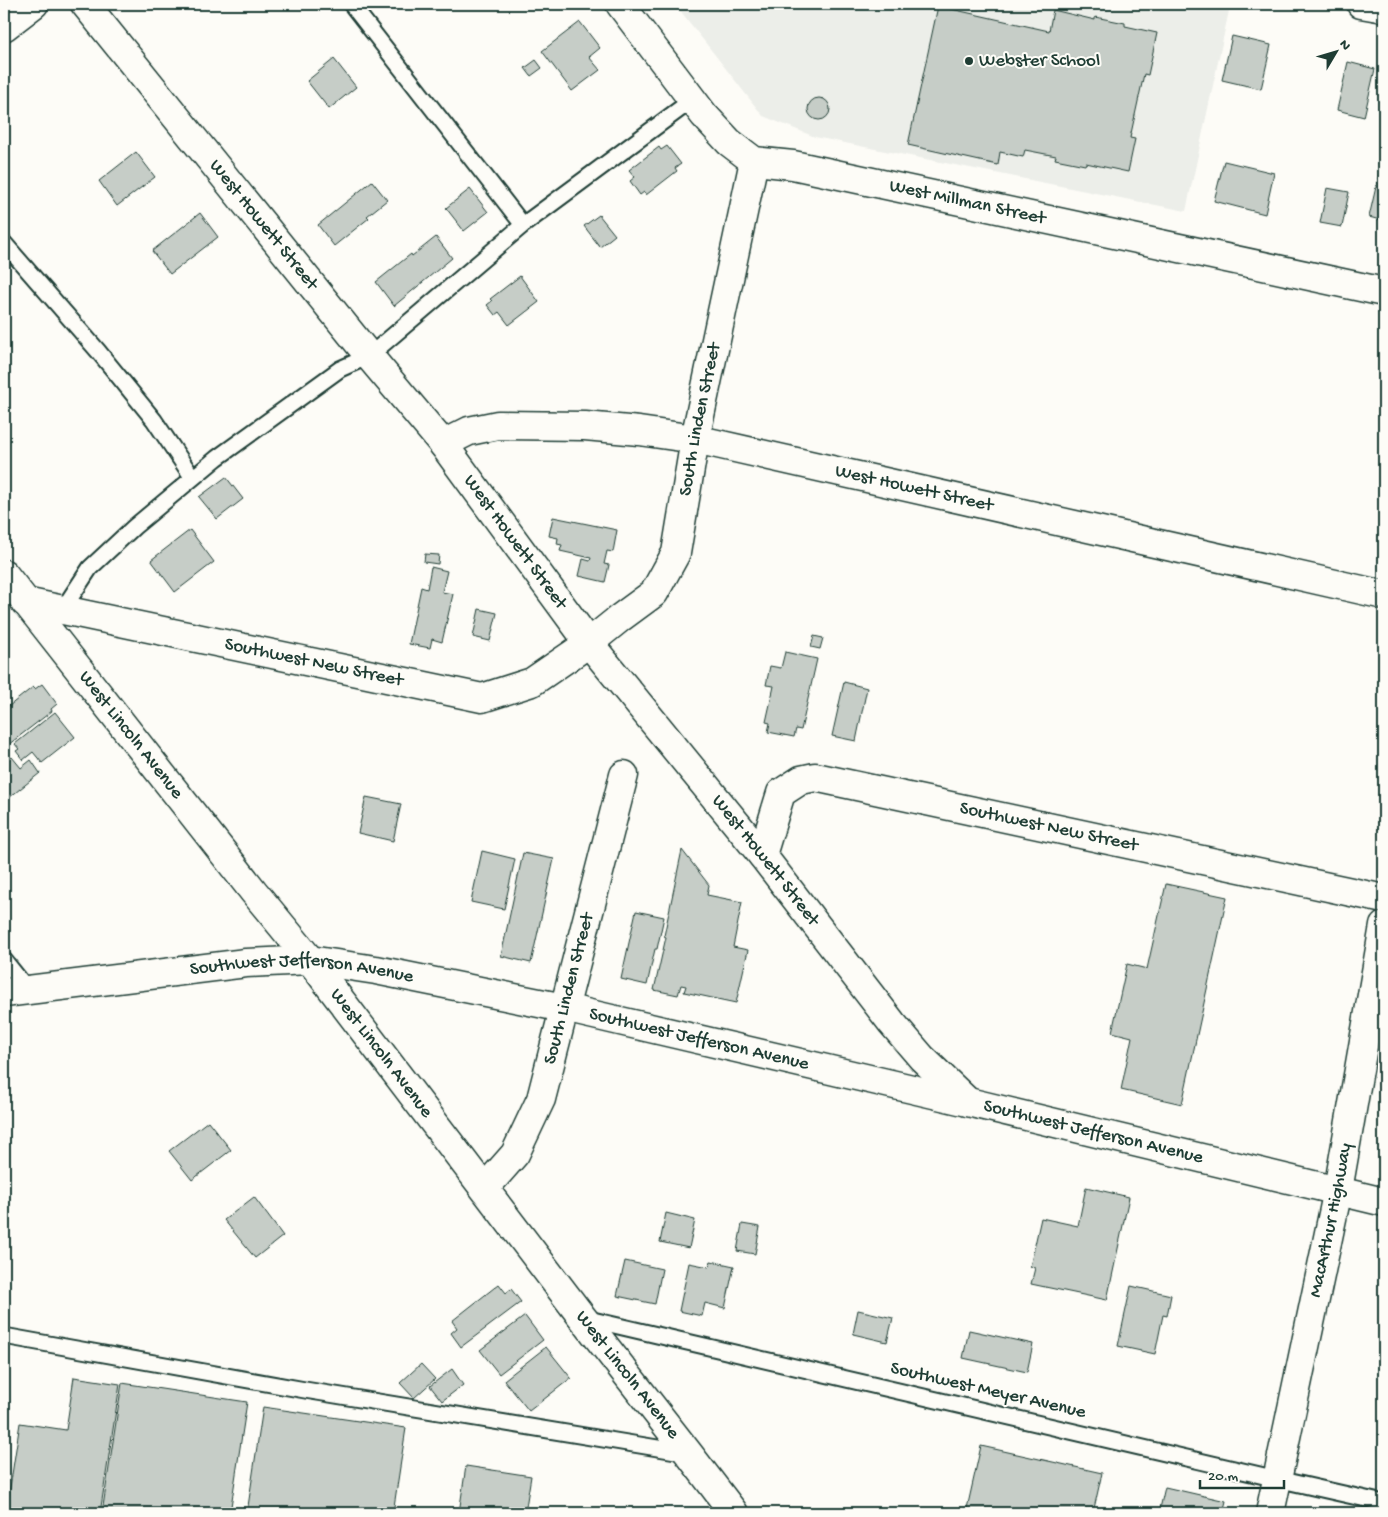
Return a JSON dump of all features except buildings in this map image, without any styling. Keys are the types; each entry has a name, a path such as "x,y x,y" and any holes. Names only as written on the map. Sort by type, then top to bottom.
{"main road":[{"path":"4,27 34,4"},
{"name":"West Howett Street","path":"85,4 369,356 443,444 589,643 762,856 892,1024 922,1058 968,1102"},
{"path":"620,4 704,115 729,142 754,161"},
{"path":"1361,4 1384,8"},
{"name":"West Millman Street","path":"754,161 793,165 1384,292"},
{"name":"South Linden Street","path":"589,643 654,593 676,553 694,438 754,161"},
{"name":"West Howett Street","path":"443,444 469,431 498,425 585,426 694,438 1384,595"},
{"name":"West Lincoln Avenue","path":"4,574 254,892 310,960 734,1513"},
{"name":"Southwest New Street","path":"25,602 482,698 532,682 589,643"},
{"name":"South Linden Street","path":"485,1188 515,1154 541,1099 624,775"},
{"name":"Southwest New Street","path":"762,856 781,793 801,780 815,777 1384,899"},
{"name":"MacArthur Highway","path":"1270,1513 1338,1190 1384,926"},
{"name":"Southwest Jefferson Avenue","path":"16,992 246,963 310,960 376,970 564,1008 968,1102 1384,1202"}],"lane":[{"path":"351,4 523,225"},
{"path":"63,609 90,568 134,527 217,458 340,369 369,356 523,225 692,100"},
{"path":"4,243 98,351 148,412 193,478"},
{"path":"4,960 16,992"},
{"name":"Southwest Meyer Avenue","path":"582,1317 1384,1503"},
{"path":"4,1336 305,1390 689,1454"}],"shaded area":[{"name":"Webster School","path":"675,4 1219,4 1230,6 1186,211 815,137 763,116"}],"place":[{"name":"Webster School","path":"969,61"}]}
